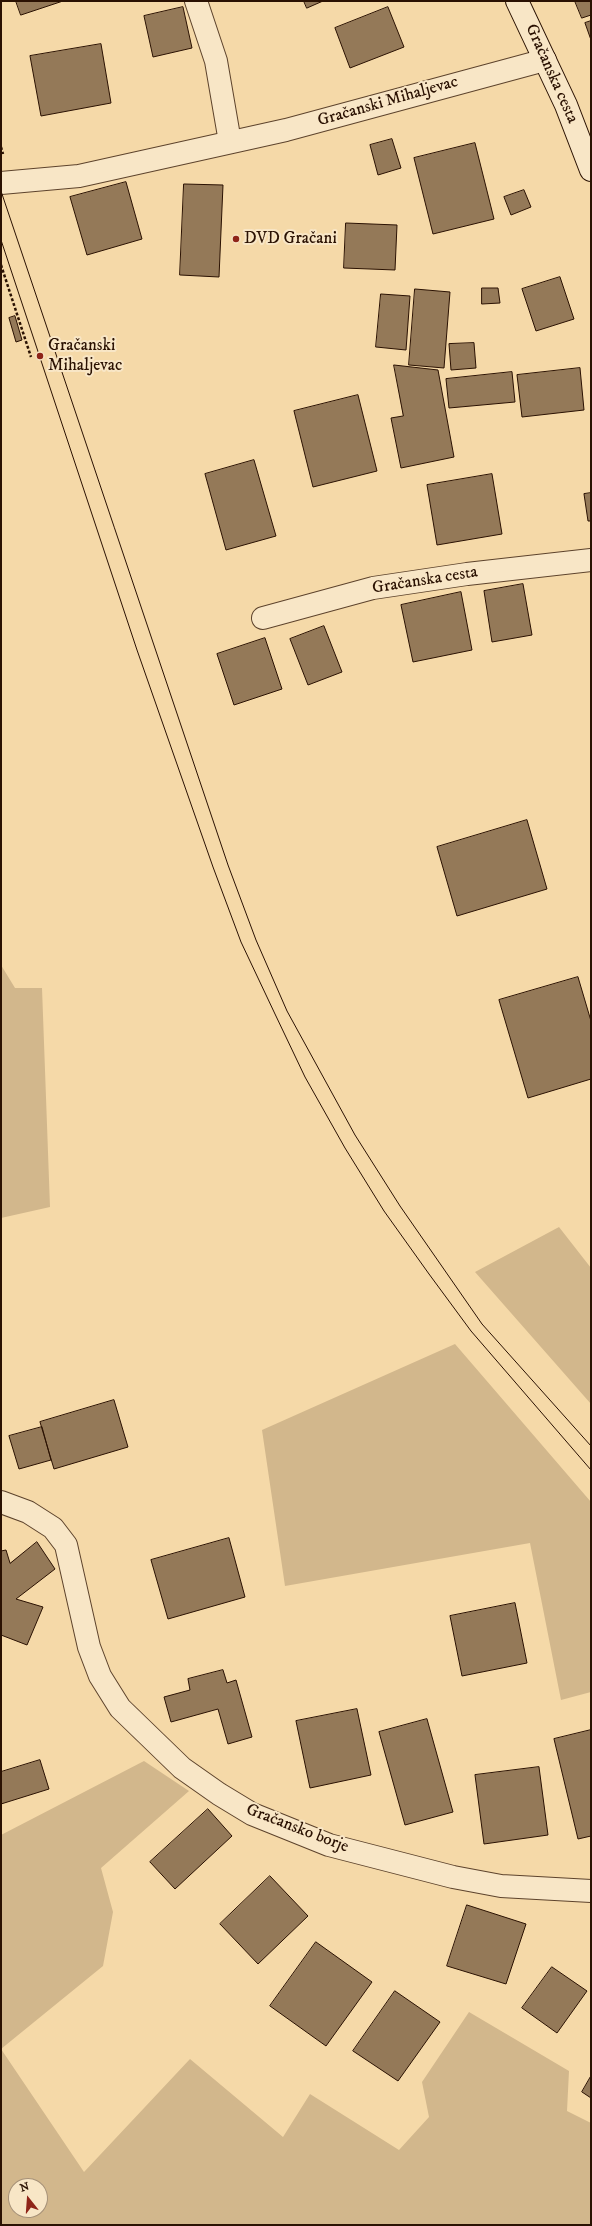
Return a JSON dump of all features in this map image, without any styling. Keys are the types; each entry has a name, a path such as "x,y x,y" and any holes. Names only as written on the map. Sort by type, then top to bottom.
{"street":[{"path":"196,1 216,61 230,142"},
{"name":"Gračanska cesta","path":"518,1 566,105 591,170"},
{"name":"Gračanski Mihaljevac","path":"1,183 79,176 230,142 344,115 545,60"},
{"name":"Gračanska cesta","path":"262,618 372,588 474,573 591,560"},
{"name":"Gračansko borje","path":"1,1502 28,1512 53,1528 66,1545 89,1647 100,1676 120,1708 182,1768 219,1794 252,1814 330,1845 453,1877 501,1886 591,1891"}],"path":[{"path":"1,147 2,151"},
{"path":"1,265 31,357"}],"shaded area":[{"path":"1,965 15,988 42,988 50,1207 1,1218"},
{"path":"559,1227 591,1268 591,1404 475,1272"},
{"path":"455,1344 591,1502 591,1692 561,1700 530,1543 285,1586 262,1430"},
{"path":"144,1761 189,1791 101,1868 113,1912 103,1966 1,2049 1,1835"},
{"path":"469,2012 569,2071 567,2111 591,2123 591,2225 1,2225 1,2049 84,2172 190,2059 283,2137 310,2094 399,2150 429,2117 422,2082"}],"building":[{"path":"16,1 63,1 21,15"},
{"path":"304,1 323,1 307,8"},
{"path":"575,1 591,1 591,15 582,18"},
{"path":"183,7 192,48 153,57 144,16"},
{"path":"388,7 404,47 350,68 335,28"},
{"path":"591,21 591,40 585,23"},
{"path":"101,44 111,103 41,116 30,56"},
{"path":"392,139 401,168 378,175 370,145"},
{"path":"475,143 494,219 433,234 414,158"},
{"path":"126,182 142,239 87,255 70,197"},
{"path":"184,184 223,185 219,277 180,275"},
{"path":"524,190 531,207 511,215 504,197"},
{"path":"346,223 397,225 395,270 344,268"},
{"path":"560,277 574,319 536,331 522,289"},
{"path":"482,288 498,288 500,303 482,304"},
{"path":"415,289 450,292 444,368 409,365"},
{"path":"381,294 410,296 406,350 376,347"},
{"path":"15,316 22,340 16,342 9,318"},
{"path":"474,343 476,368 451,370 449,344"},
{"path":"394,365 438,370 454,457 401,468 391,418 403,416"},
{"path":"580,368 584,410 522,417 517,375"},
{"path":"512,372 515,402 449,408 446,379"},
{"path":"358,395 377,471 313,487 294,411"},
{"path":"254,460 276,536 226,550 205,474"},
{"path":"492,474 502,534 437,545 427,485"},
{"path":"591,493 591,521 588,521 584,494"},
{"path":"523,584 532,635 492,642 484,591"},
{"path":"461,592 472,650 413,662 401,605"},
{"path":"324,626 342,672 308,685 290,639"},
{"path":"265,638 282,689 234,705 217,654"},
{"path":"527,820 547,889 457,916 437,847"},
{"path":"578,977 591,1021 591,1079 528,1098 499,1000"},
{"path":"114,1400 128,1447 54,1469 40,1422"},
{"path":"42,1427 51,1460 19,1469 9,1436"},
{"path":"229,1538 245,1597 168,1619 151,1560"},
{"path":"37,1542 55,1569 16,1599 43,1607 27,1645 1,1635 1,1551 6,1550 10,1563"},
{"path":"515,1603 527,1663 462,1676 450,1616"},
{"path":"223,1670 227,1683 236,1680 252,1737 228,1744 218,1709 171,1722 164,1697 190,1690 188,1679"},
{"path":"357,1709 371,1775 310,1788 296,1721"},
{"path":"427,1719 453,1812 405,1825 379,1732"},
{"path":"591,1730 591,1836 578,1839 554,1739"},
{"path":"40,1760 49,1789 1,1804 1,1772"},
{"path":"539,1767 548,1835 484,1844 475,1775"},
{"path":"208,1809 232,1836 175,1889 150,1862"},
{"path":"270,1876 308,1916 258,1964 220,1924"},
{"path":"467,1905 526,1924 506,1984 447,1966"},
{"path":"316,1942 372,1982 326,2046 270,2006"},
{"path":"552,1967 587,1991 557,2033 522,2008"},
{"path":"395,1991 440,2022 398,2081 353,2051"},
{"path":"591,2076 591,2098 582,2092"}],"tram line":[{"path":"1,191 228,865 256,940 287,1011 355,1135 400,1206 482,1324 591,1446"},
{"path":"1,240 137,650 213,867 241,942 305,1077 345,1148 384,1211 429,1274 471,1331 591,1470"}],"place":[{"name":"DVD Gračani","path":"236,239"},
{"name":"Gračanski Mihaljevac","path":"40,356"}]}
